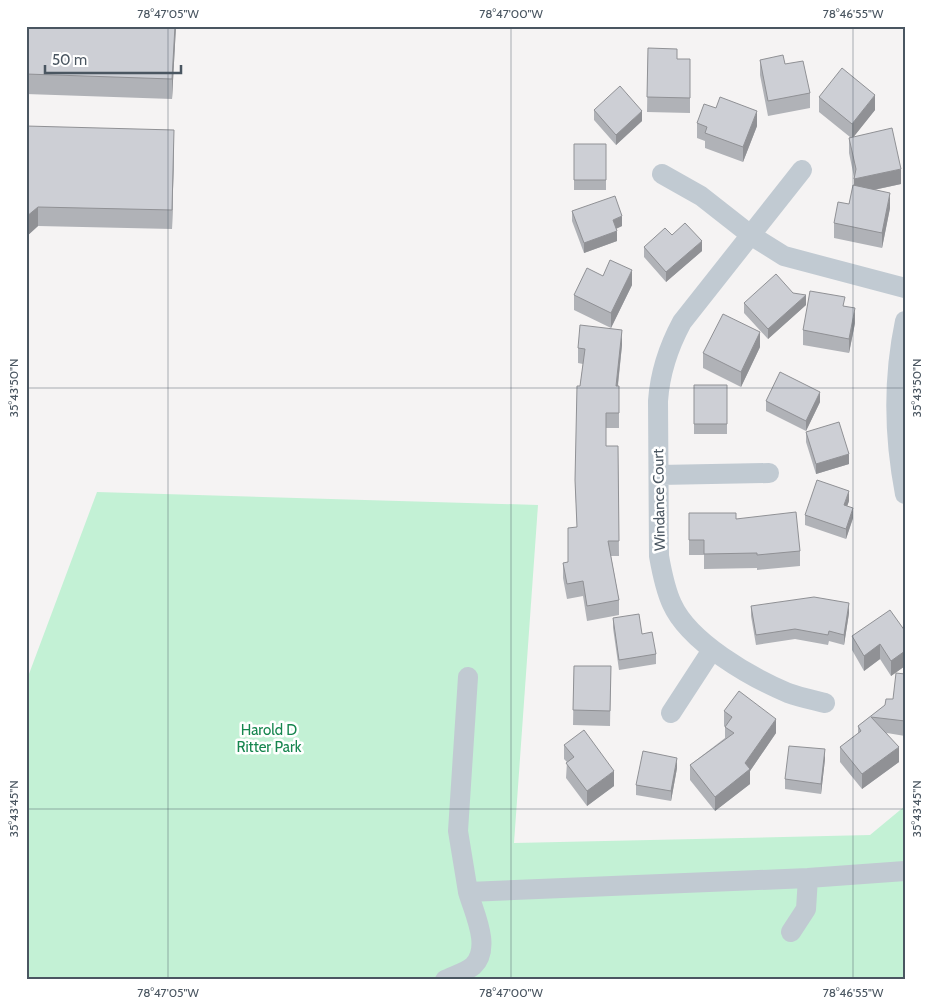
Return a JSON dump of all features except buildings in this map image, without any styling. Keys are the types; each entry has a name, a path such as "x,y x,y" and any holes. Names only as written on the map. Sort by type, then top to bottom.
{"street":[{"name":"Windance Court","path":"802,170 768,212 752,236 682,322 671,342 660,381 658,401 659,556 667,592 684,624 712,650 789,693 825,703"},
{"path":"662,174 701,196 752,236 784,256 905,288"},
{"path":"905,321 900,347 896,395 896,429 905,494"},
{"path":"659,475 769,473"},
{"path":"672,712 712,650"},
{"path":"445,980 472,967 480,956 481,936 468,892 458,830 468,677"},
{"path":"468,892 808,878 905,871"},
{"path":"791,932 806,909 808,878"}],"green space":[{"name":"Harold D Ritter Park","path":"97,492 538,505 514,843 870,835 905,806 905,980 26,980 26,682"}]}
